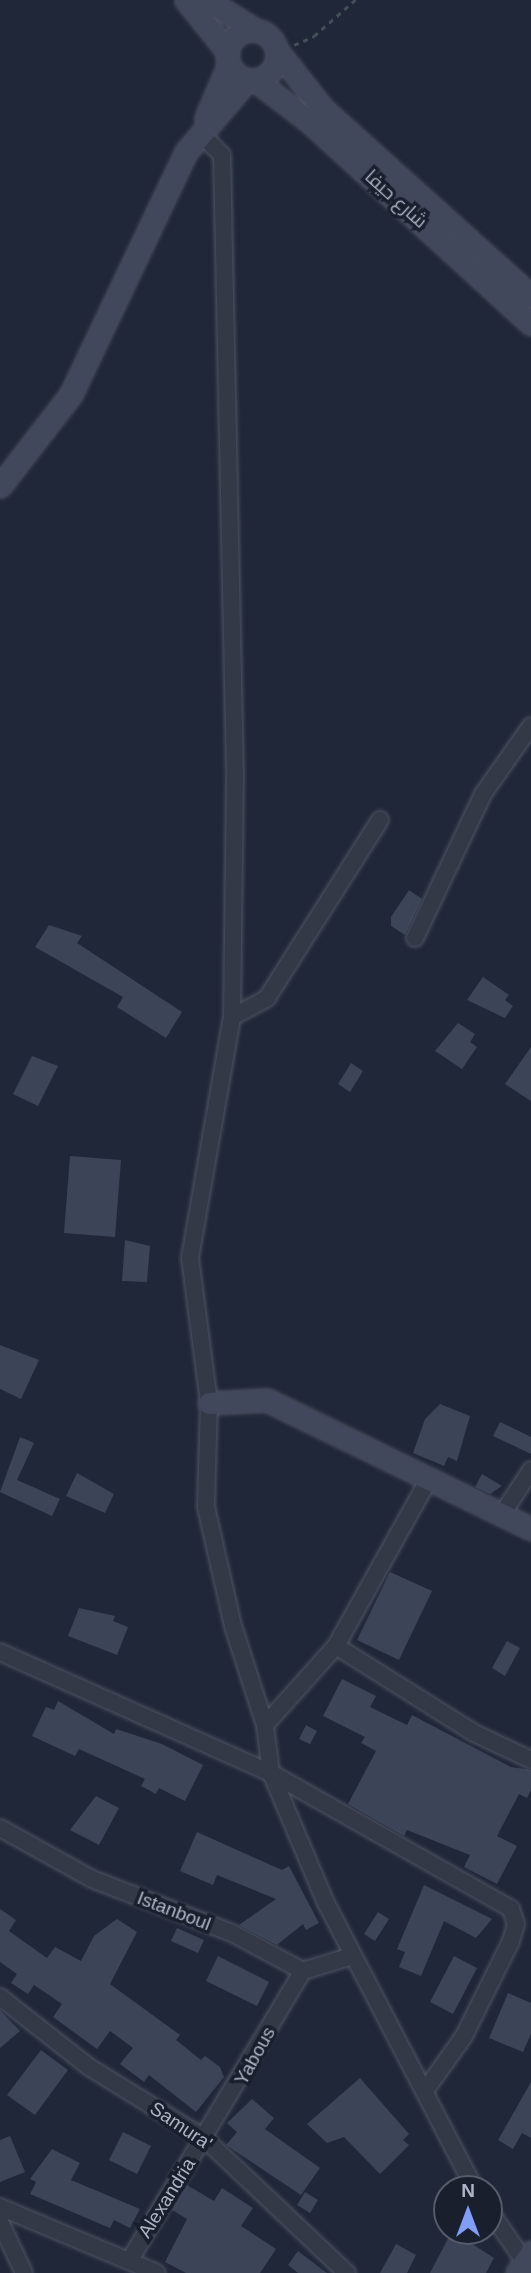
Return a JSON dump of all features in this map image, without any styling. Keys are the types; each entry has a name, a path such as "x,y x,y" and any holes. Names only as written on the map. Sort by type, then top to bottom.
{"main road":[{"path":"186,0 228,58 251,80"},
{"path":"200,133 251,80 275,67 278,52 270,37 207,0"},
{"path":"0,486 71,394 200,133 239,34 255,30"},
{"name":"شارع حيفا","path":"278,52 323,109 531,296"},
{"name":"شارع حيفا","path":"251,80 310,122 531,324"},
{"path":"209,1403 267,1400 531,1528"}],"street":[{"path":"200,133 222,155 235,775 232,1017 190,1258 209,1403 206,1507 233,1626 265,1725 271,1773 352,1956 428,2088 468,2175"},
{"path":"415,938 483,794 531,726"},
{"path":"232,1017 267,999 380,820"},
{"path":"503,1513 531,1470"},
{"path":"265,1725 299,1695 336,1646 429,1479"},
{"path":"336,1646 474,1733 531,1759"},
{"path":"0,1652 271,1773 505,1904 515,1916 515,1933 464,2036 428,2088"},
{"name":"Istanboul","path":"0,1828 92,1879 232,1933 303,1971"},
{"path":"303,1971 352,1956"},
{"name":"Yabous","path":"204,2138 303,1971"},
{"name":"Samura'","path":"0,1997 89,2067 204,2138 347,2273"},
{"name":"Alexandria","path":"131,2258 204,2138"},
{"path":"0,2207 131,2258 157,2273"},
{"path":"0,2222 24,2273"},
{"path":"503,2231 525,2265"}],"path":[{"path":"278,52 314,36 355,0"}],"building":[{"path":"409,890 422,899 405,935 391,926 391,917"},
{"path":"49,925 82,936 77,943 182,1012 166,1038 117,1007 123,997 35,947"},
{"path":"483,977 509,995 505,1000 513,1006 505,1018 467,1000"},
{"path":"458,1023 475,1034 470,1042 477,1047 462,1069 435,1051"},
{"path":"531,1047 531,1101 505,1084"},
{"path":"32,1056 58,1066 38,1106 13,1094"},
{"path":"351,1063 363,1071 350,1092 338,1084"},
{"path":"70,1156 121,1160 115,1237 64,1233"},
{"path":"125,1240 150,1246 147,1282 122,1281"},
{"path":"0,1345 39,1360 21,1399 0,1389"},
{"path":"440,1404 470,1416 457,1461 448,1457 444,1466 413,1453 425,1419"},
{"path":"500,1422 531,1437 531,1454 493,1436"},
{"path":"20,1437 34,1443 17,1480 60,1499 52,1516 0,1492"},
{"path":"77,1473 114,1494 105,1513 66,1496"},
{"path":"482,1474 502,1486 490,1494 475,1487"},
{"path":"390,1572 432,1591 399,1660 357,1640"},
{"path":"79,1608 115,1616 113,1621 128,1627 117,1655 68,1636"},
{"path":"507,1641 520,1648 505,1676 492,1668"},
{"path":"342,1679 376,1696 370,1707 407,1725 412,1715 511,1767 531,1770 531,1790 527,1798 519,1794 497,1836 517,1846 497,1884 464,1867 470,1855 407,1830 404,1836 348,1804 376,1751 361,1743 365,1737 323,1716"},
{"path":"58,1701 114,1734 116,1729 162,1744 203,1765 185,1801 159,1788 156,1794 141,1786 145,1779 79,1749 75,1756 32,1736 46,1707 54,1710"},
{"path":"306,1725 317,1731 310,1744 299,1739"},
{"path":"96,1796 119,1808 99,1845 70,1830"},
{"path":"197,1832 282,1870 289,1866 319,1923 306,1930 303,1924 277,1945 239,1925 276,1899 217,1875 213,1885 180,1871"},
{"path":"424,1885 492,1919 476,1938 444,1921 421,1976 399,1967 405,1952 397,1949"},
{"path":"0,1909 16,1920 9,1931 47,1958 55,1947 81,1961 94,1936 117,1919 137,1932 110,1984 180,2035 176,2040 201,2060 205,2056 220,2067 224,2077 196,2112 149,2075 144,2082 120,2064 133,2048 110,2031 97,2049 53,2017 62,2004 34,1985 28,1994 11,1983 17,1974 0,1962"},
{"path":"378,1912 389,1919 375,1941 364,1934"},
{"path":"177,1928 204,1940 198,1953 171,1941"},
{"path":"218,1956 269,1982 257,2006 206,1981"},
{"path":"454,1956 477,1968 453,2014 430,2002"},
{"path":"508,1993 531,2003 531,2034 523,2052 489,2038"},
{"path":"0,2010 20,2031 0,2048"},
{"path":"41,2050 68,2070 35,2115 7,2095"},
{"path":"360,2078 409,2134 403,2140 409,2145 380,2174 344,2137 327,2143 307,2124"},
{"path":"531,2082 531,2138 522,2133 513,2149 498,2140"},
{"path":"252,2099 274,2118 265,2129 320,2168 301,2195 226,2145 237,2132 227,2123"},
{"path":"123,2132 151,2146 137,2174 109,2160"},
{"path":"10,2136 25,2172 0,2182 0,2140"},
{"path":"52,2149 80,2163 71,2180 140,2209 130,2228 114,2220 110,2228 30,2194 36,2182 30,2179"},
{"path":"187,2185 214,2201 222,2188 253,2208 241,2226 276,2249 260,2273 186,2273 165,2262 187,2219 172,2210"},
{"path":"305,2192 318,2200 310,2213 297,2205"},
{"path":"396,2244 416,2255 407,2273 380,2273"},
{"path":"445,2245 474,2245 494,2258 486,2273 430,2273"},
{"path":"298,2251 327,2273 298,2273 288,2265"}]}
